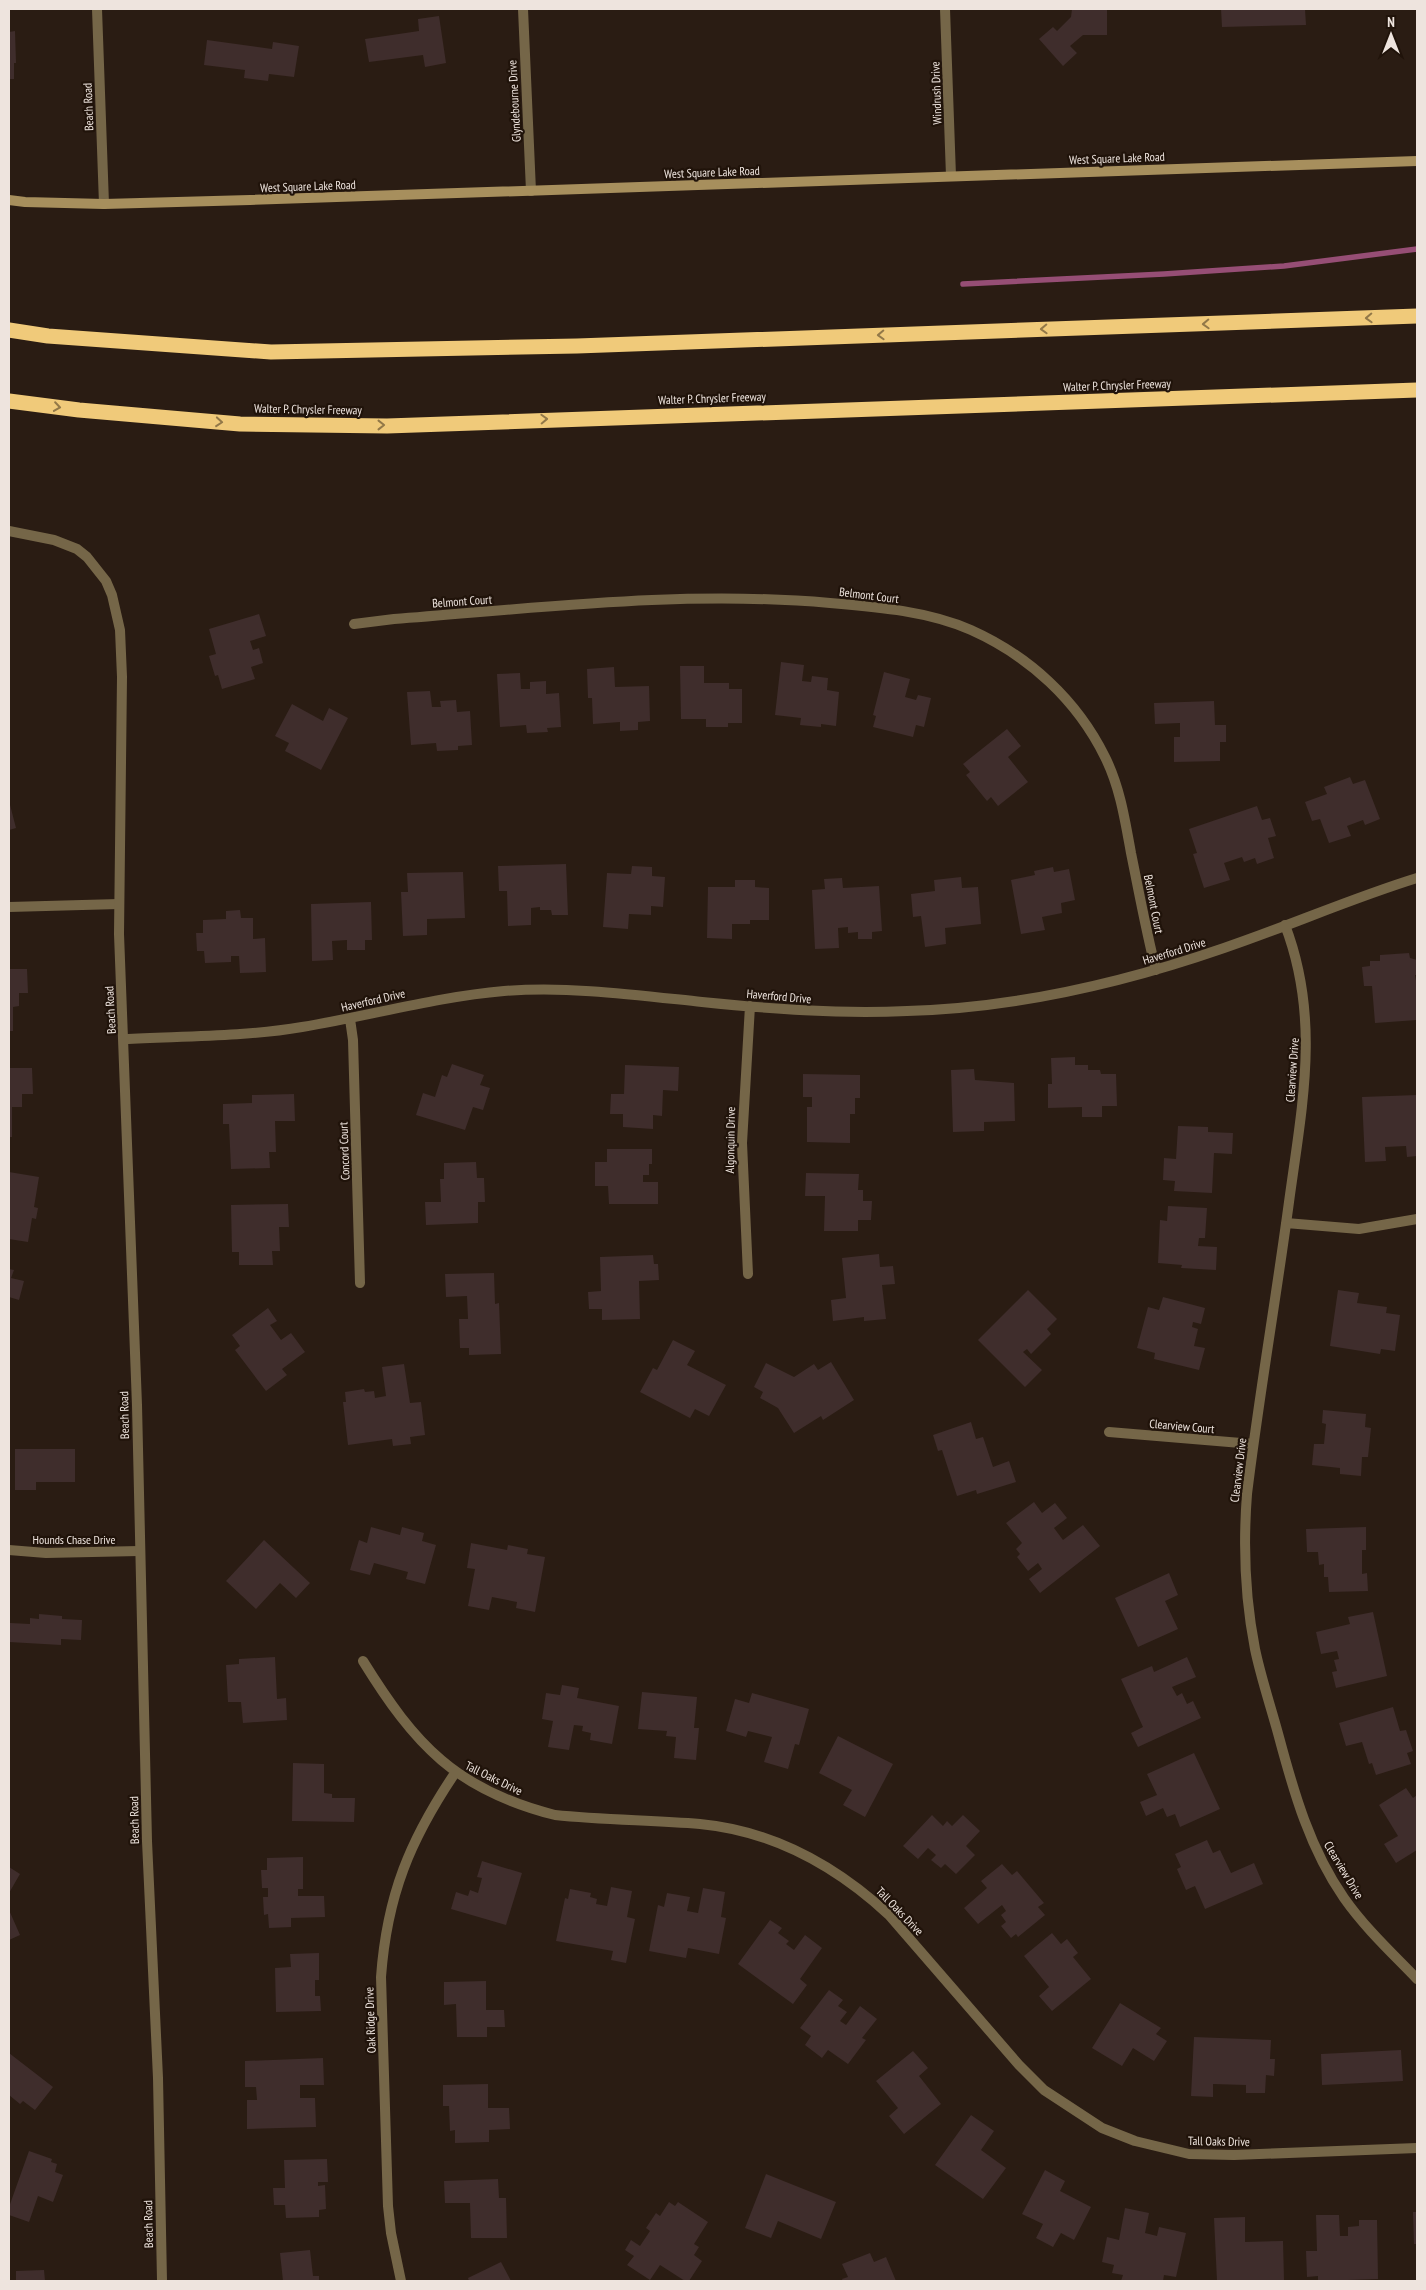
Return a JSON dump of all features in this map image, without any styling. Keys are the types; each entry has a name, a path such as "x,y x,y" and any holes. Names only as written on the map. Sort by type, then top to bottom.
{"highway":[{"path":"9,330 48,336 271,352 577,346 1417,316"},
{"name":"Walter P. Chrysler Freeway","path":"9,401 87,411 240,424 388,426 1417,390"}],"main road":[{"name":"West Square Lake Road","path":"9,200 104,204 1417,161"}],"street":[{"name":"Beach Road","path":"97,9 104,204"},
{"name":"Glyndebourne Drive","path":"523,9 531,191"},
{"name":"Windrush Drive","path":"945,9 951,176"},
{"name":"Beach Road","path":"9,531 54,540 76,549 87,557 106,581 112,595 120,630 122,686 119,904 137,1405 147,1841 158,2078 162,2281"},
{"name":"Belmont Court","path":"354,624 394,619 653,600 746,597 886,608 946,621 970,630 1001,645 1046,678 1078,712 1105,757 1115,780 1123,810 1156,970"},
{"name":"Haverford Drive","path":"124,1039 242,1035 302,1028 435,1000 504,991 608,992 823,1012 941,1009 1038,997 1156,970 1225,948 1417,878"},
{"path":"9,906 119,904"},
{"name":"Clearview Drive","path":"1285,925 1301,976 1307,1033 1305,1084 1253,1444 1245,1519 1245,1555 1250,1610 1261,1674 1294,1790 1312,1840 1343,1897 1377,1938 1417,1979"},
{"name":"Algonquin Drive","path":"748,1274 744,1228 742,1143 750,1006"},
{"name":"Concord Court","path":"350,1019 353,1040 360,1283"},
{"path":"1286,1223 1359,1229 1417,1219"},
{"name":"Clearview Court","path":"1109,1432 1253,1444"},
{"name":"Hounds Chase Drive","path":"9,1550 46,1553 139,1551"},
{"name":"Tall Oaks Drive","path":"363,1661 399,1717 435,1756 455,1773 500,1798 546,1812 586,1818 700,1824 723,1828 776,1842 822,1864 866,1894 889,1914 1019,2065 1044,2090 1102,2128 1135,2141 1189,2154 1234,2155 1417,2148"},
{"name":"Oak Ridge Drive","path":"401,2281 391,2233 388,2206 381,1977 383,1958 391,1904 401,1873 425,1820 455,1773"}],"building":[{"path":"1072,9 1107,9 1107,35 1083,35 1070,46 1077,53 1063,66 1039,39 1053,27 1057,31 1071,17"},
{"path":"1221,9 1305,9 1306,25 1222,27"},
{"path":"439,16 446,63 425,67 423,55 369,62 365,39 419,31 418,19"},
{"path":"15,31 16,63 14,63 14,79 9,79 9,32"},
{"path":"207,40 272,49 273,42 299,46 294,77 269,74 268,81 244,78 245,70 204,65"},
{"path":"259,614 266,636 250,641 253,650 259,648 263,663 251,667 255,679 222,689 218,675 215,676 209,656 216,654 209,629"},
{"path":"781,662 804,665 802,681 811,682 812,676 828,678 827,690 839,692 836,726 821,724 821,727 800,725 801,718 775,715"},
{"path":"680,666 704,666 704,683 729,683 729,689 742,689 742,723 728,723 728,727 706,727 706,719 681,719"},
{"path":"614,667 615,687 649,686 650,721 638,722 638,730 620,731 620,722 593,724 592,698 588,698 587,669"},
{"path":"884,672 910,679 905,697 916,700 918,695 931,698 924,727 916,725 913,737 873,727 876,716 873,715"},
{"path":"520,673 521,689 530,689 530,682 546,681 546,694 559,693 561,727 547,728 548,732 527,733 526,725 500,727 497,674"},
{"path":"430,691 432,707 441,707 440,701 456,700 457,712 470,711 472,745 458,746 458,750 437,751 436,743 411,745 407,692"},
{"path":"1214,701 1215,725 1226,725 1226,742 1220,742 1220,761 1174,762 1174,737 1180,737 1180,723 1155,724 1154,703"},
{"path":"292,704 323,721 329,708 348,718 321,770 285,751 289,743 275,736"},
{"path":"1007,729 1021,746 1008,757 1028,782 998,806 991,797 987,801 966,775 970,772 963,764"},
{"path":"1350,777 1353,784 1365,780 1380,819 1365,825 1363,820 1347,826 1351,836 1329,843 1320,819 1312,821 1305,802 1327,794 1324,787"},
{"path":"9,801 16,828 9,830"},
{"path":"1257,806 1262,820 1270,818 1276,836 1268,838 1274,858 1257,864 1255,858 1244,862 1242,857 1224,863 1230,880 1204,888 1193,854 1197,853 1189,829"},
{"path":"566,864 568,915 552,915 551,910 540,910 540,907 531,908 531,925 508,926 507,891 499,891 498,866"},
{"path":"632,866 652,867 652,876 665,877 663,907 651,906 651,915 629,914 628,929 603,927 607,873 631,874"},
{"path":"1053,867 1054,872 1069,869 1075,900 1061,903 1062,913 1042,917 1045,930 1021,934 1011,880 1035,875 1034,871"},
{"path":"463,872 465,918 427,919 427,935 403,936 401,892 408,892 407,873"},
{"path":"961,877 962,888 978,887 981,924 945,928 946,944 925,947 921,916 913,917 911,894 935,891 934,880"},
{"path":"842,878 843,888 879,886 882,931 872,932 872,939 858,939 858,932 848,933 848,927 838,928 839,948 815,949 812,890 825,889 824,879"},
{"path":"735,880 755,880 755,887 769,888 769,920 750,920 750,924 732,924 732,939 707,938 708,887 735,887"},
{"path":"371,902 372,940 365,940 365,950 347,950 347,940 332,941 333,960 312,961 311,904"},
{"path":"240,910 241,918 253,918 253,939 265,938 266,972 240,973 239,956 231,956 231,962 205,963 204,951 197,951 196,933 203,933 203,920 226,919 226,911"},
{"path":"1409,953 1410,958 1417,960 1417,975 1415,975 1417,986 1417,1020 1375,1023 1372,986 1364,986 1362,967 1370,966 1370,961 1380,961 1380,955"},
{"path":"9,969 27,969 28,993 19,993 19,1006 13,1007 13,1031 9,1031"},
{"path":"1075,1057 1075,1065 1088,1065 1088,1070 1100,1070 1101,1074 1116,1074 1117,1106 1102,1106 1102,1117 1082,1117 1082,1107 1048,1108 1048,1084 1052,1084 1051,1058"},
{"path":"452,1064 484,1075 480,1085 490,1088 483,1110 473,1107 465,1130 416,1115 423,1093 435,1097 442,1075 447,1077"},
{"path":"625,1065 679,1067 678,1091 663,1090 662,1116 653,1115 653,1129 623,1127 623,1114 610,1114 611,1094 624,1094"},
{"path":"9,1068 32,1068 33,1094 22,1094 22,1107 12,1107 12,1137 9,1137"},
{"path":"974,1069 975,1080 1014,1083 1015,1121 984,1122 984,1131 953,1132 951,1070"},
{"path":"803,1074 860,1075 860,1098 855,1098 855,1114 850,1114 850,1143 807,1142 807,1107 812,1107 812,1097 803,1097"},
{"path":"294,1094 295,1121 275,1121 276,1152 269,1152 270,1168 231,1169 229,1124 223,1124 223,1104 252,1103 252,1095"},
{"path":"1417,1095 1417,1156 1407,1157 1406,1146 1385,1147 1386,1161 1365,1162 1362,1097"},
{"path":"1178,1126 1208,1127 1208,1132 1233,1133 1232,1154 1214,1153 1212,1193 1174,1191 1175,1181 1163,1180 1164,1158 1176,1159"},
{"path":"607,1149 652,1149 652,1164 649,1164 649,1175 643,1175 643,1182 658,1182 658,1204 609,1204 608,1186 595,1186 595,1162 607,1162"},
{"path":"476,1162 477,1178 484,1178 485,1202 478,1202 478,1223 426,1225 425,1202 441,1202 440,1179 444,1179 444,1163"},
{"path":"9,1172 39,1177 34,1207 38,1208 36,1219 32,1218 28,1242 9,1239"},
{"path":"806,1173 859,1174 858,1190 863,1190 863,1201 872,1201 871,1220 858,1220 858,1231 824,1231 825,1196 805,1196"},
{"path":"288,1204 289,1227 279,1227 280,1251 272,1251 273,1265 239,1265 239,1252 232,1252 231,1205"},
{"path":"1168,1206 1207,1208 1205,1238 1199,1238 1198,1246 1217,1247 1216,1270 1181,1268 1182,1265 1158,1263 1160,1220 1167,1221"},
{"path":"879,1254 880,1267 893,1266 895,1284 882,1285 886,1319 864,1321 864,1317 833,1321 831,1300 846,1298 842,1258"},
{"path":"653,1255 654,1264 658,1264 659,1280 639,1281 640,1319 602,1320 602,1309 589,1309 588,1292 601,1291 600,1257"},
{"path":"9,1269 14,1270 11,1278 24,1281 19,1300 9,1297"},
{"path":"494,1273 495,1304 499,1303 501,1354 469,1355 469,1348 460,1348 459,1319 468,1319 467,1296 446,1297 445,1274"},
{"path":"1028,1290 1057,1319 1047,1329 1051,1334 1031,1354 1027,1349 1023,1352 1042,1370 1025,1387 978,1340"},
{"path":"1338,1290 1359,1293 1357,1303 1387,1307 1386,1313 1400,1315 1395,1351 1381,1349 1380,1354 1330,1346"},
{"path":"1163,1297 1205,1308 1201,1324 1193,1322 1192,1327 1198,1329 1194,1346 1205,1348 1199,1370 1154,1359 1155,1353 1137,1348 1148,1307 1159,1310"},
{"path":"268,1308 277,1321 270,1325 281,1340 291,1333 305,1352 282,1369 287,1375 266,1391 235,1350 240,1346 232,1335"},
{"path":"673,1340 695,1351 687,1365 726,1385 709,1416 695,1409 690,1418 640,1392 653,1368 657,1370"},
{"path":"831,1362 854,1400 823,1420 821,1416 794,1433 778,1408 760,1398 763,1392 754,1387 766,1363 794,1377 814,1364 818,1370"},
{"path":"404,1364 410,1403 421,1402 425,1435 410,1437 411,1444 393,1446 392,1439 348,1445 343,1402 346,1402 345,1392 364,1389 365,1392 374,1391 375,1398 386,1396 382,1367"},
{"path":"1323,1410 1366,1414 1365,1427 1371,1428 1368,1457 1362,1457 1361,1476 1340,1474 1340,1468 1312,1465 1314,1444 1324,1444 1326,1424 1322,1423"},
{"path":"971,1422 976,1439 983,1437 993,1467 1009,1461 1016,1482 977,1494 976,1490 957,1496 942,1450 938,1451 933,1435"},
{"path":"15,1449 75,1449 75,1482 36,1482 36,1490 15,1490"},
{"path":"1034,1502 1042,1513 1055,1503 1067,1518 1054,1528 1063,1540 1083,1525 1100,1546 1040,1593 1029,1579 1042,1569 1038,1563 1028,1571 1017,1557 1020,1554 1016,1549 1022,1543 1006,1523"},
{"path":"371,1527 400,1535 402,1527 424,1533 422,1541 436,1545 425,1584 406,1579 408,1572 374,1563 370,1575 350,1570 359,1540 367,1543"},
{"path":"1366,1527 1366,1550 1362,1550 1362,1574 1367,1573 1368,1591 1329,1592 1328,1577 1324,1577 1324,1564 1319,1565 1318,1552 1307,1552 1306,1529"},
{"path":"264,1540 310,1583 296,1598 280,1583 256,1609 226,1581"},
{"path":"471,1543 507,1550 508,1545 528,1549 527,1554 545,1557 535,1612 516,1608 517,1602 492,1597 489,1610 468,1606 475,1569 467,1568"},
{"path":"1169,1573 1178,1595 1165,1601 1178,1629 1138,1647 1115,1598"},
{"path":"1373,1612 1387,1676 1336,1688 1332,1672 1337,1671 1334,1660 1339,1659 1337,1651 1321,1654 1316,1632 1350,1624 1348,1617"},
{"path":"39,1614 62,1616 62,1619 82,1620 81,1640 61,1639 61,1645 9,1642 10,1623 30,1624 30,1618 39,1619"},
{"path":"275,1657 277,1699 286,1698 287,1720 243,1723 241,1702 228,1702 226,1665 239,1664 239,1659"},
{"path":"1187,1657 1196,1677 1172,1687 1177,1696 1182,1693 1187,1704 1193,1701 1201,1718 1138,1747 1131,1733 1143,1727 1121,1679 1152,1666 1154,1672"},
{"path":"562,1685 579,1688 577,1698 619,1706 612,1744 590,1740 591,1733 582,1731 583,1726 574,1725 569,1750 548,1747 553,1721 542,1719 546,1693 560,1695"},
{"path":"642,1692 697,1697 694,1728 699,1728 696,1760 674,1758 676,1737 666,1736 667,1731 638,1729"},
{"path":"752,1693 809,1709 799,1745 795,1744 788,1769 764,1762 772,1737 748,1731 746,1737 726,1731 735,1699 749,1703"},
{"path":"1393,1707 1400,1731 1406,1730 1413,1751 1407,1753 1411,1764 1376,1775 1372,1763 1369,1764 1362,1742 1346,1746 1339,1723"},
{"path":"838,1736 893,1764 865,1817 843,1805 852,1790 819,1773"},
{"path":"1194,1753 1220,1809 1180,1827 1175,1814 1167,1817 1163,1808 1146,1816 1140,1802 1157,1795 1147,1774"},
{"path":"293,1763 324,1764 324,1793 332,1794 332,1798 355,1798 354,1822 292,1821"},
{"path":"1406,1788 1413,1798 1417,1795 1417,1850 1396,1863 1384,1844 1398,1836 1379,1805"},
{"path":"932,1815 943,1826 947,1821 952,1826 963,1815 980,1831 966,1846 975,1855 956,1874 945,1864 941,1868 931,1860 936,1855 928,1848 918,1859 903,1846"},
{"path":"1207,1840 1213,1853 1220,1850 1231,1873 1254,1863 1263,1884 1205,1909 1195,1886 1186,1890 1177,1869 1181,1867 1175,1854"},
{"path":"303,1857 303,1889 298,1889 298,1896 324,1896 325,1917 291,1918 291,1927 269,1928 268,1914 264,1915 263,1897 268,1897 268,1888 262,1888 261,1870 267,1870 267,1858"},
{"path":"482,1861 522,1873 506,1925 451,1909 456,1892 468,1896 470,1890 478,1893 482,1878 477,1877"},
{"path":"1002,1864 1012,1875 1017,1871 1044,1903 1038,1907 1045,1915 1018,1937 1016,1934 1011,1938 1001,1926 1006,1922 1001,1915 1006,1911 1002,1905 978,1924 964,1908 987,1888 981,1881"},
{"path":"9,1867 20,1874 9,1893"},
{"path":"611,1887 632,1891 627,1917 635,1919 626,1963 611,1960 613,1951 556,1941 565,1898 568,1899 570,1889 591,1893 590,1897 597,1899 596,1904 607,1906"},
{"path":"703,1888 725,1892 721,1917 726,1918 719,1954 688,1948 686,1958 649,1951 658,1905 664,1907 667,1893 690,1897 687,1911 698,1913"},
{"path":"9,1910 20,1935 9,1940"},
{"path":"770,1920 782,1928 778,1933 789,1941 786,1944 794,1950 805,1935 822,1948 800,1979 807,1985 793,2004 738,1964"},
{"path":"1052,1933 1061,1944 1067,1939 1078,1953 1073,1957 1091,1979 1052,2011 1039,1996 1049,1987 1024,1956"},
{"path":"319,1953 319,1980 315,1980 315,1996 320,1996 321,2011 276,2012 275,1968 291,1967 290,1954"},
{"path":"486,1981 486,2010 504,2010 505,2027 487,2027 487,2037 457,2037 456,2004 444,2005 444,1982"},
{"path":"829,1990 843,2000 838,2006 847,2012 840,2021 846,2025 860,2006 877,2019 862,2038 866,2040 848,2064 828,2050 822,2058 805,2045 811,2036 800,2028"},
{"path":"1120,2003 1161,2028 1156,2034 1167,2041 1154,2061 1133,2048 1122,2066 1092,2048"},
{"path":"1194,2037 1271,2040 1270,2059 1275,2059 1274,2076 1266,2075 1265,2093 1246,2093 1246,2085 1213,2084 1213,2097 1191,2096"},
{"path":"1401,2050 1403,2081 1322,2085 1321,2054"},
{"path":"913,2051 928,2068 919,2076 941,2104 904,2134 889,2116 898,2108 876,2081"},
{"path":"9,2053 53,2087 35,2110 23,2101 20,2104 9,2095"},
{"path":"323,2058 324,2085 300,2085 300,2098 315,2098 316,2127 247,2129 247,2100 257,2100 256,2087 245,2087 245,2061"},
{"path":"488,2084 488,2108 509,2108 510,2129 489,2130 489,2142 455,2143 455,2130 450,2131 449,2106 443,2106 443,2085"},
{"path":"971,2115 994,2131 981,2150 1006,2168 983,2199 935,2165"},
{"path":"29,2151 52,2159 51,2162 57,2164 55,2172 63,2175 53,2202 38,2196 29,2222 9,2215 9,2207"},
{"path":"327,2159 328,2182 318,2182 318,2186 325,2185 326,2209 319,2210 319,2217 286,2218 285,2205 274,2205 273,2188 285,2188 284,2160"},
{"path":"1045,2170 1065,2181 1060,2191 1091,2207 1074,2240 1061,2233 1053,2247 1036,2238 1043,2224 1022,2214"},
{"path":"766,2174 836,2202 821,2239 778,2221 771,2238 745,2228"},
{"path":"498,2179 499,2198 506,2198 507,2238 471,2238 470,2203 445,2203 444,2181"},
{"path":"669,2202 675,2206 678,2202 708,2222 694,2244 699,2247 694,2255 702,2261 689,2281 685,2281 660,2265 650,2280 627,2265 634,2256 625,2250 631,2240 640,2246 650,2231 646,2228 656,2213 660,2216"},
{"path":"1125,2208 1149,2213 1145,2233 1157,2236 1159,2227 1186,2233 1176,2277 1164,2275 1163,2281 1121,2281 1123,2275 1112,2273 1114,2265 1102,2262 1107,2237 1119,2240"},
{"path":"1413,2212 1417,2212 1417,2244 1414,2244"},
{"path":"1316,2215 1339,2215 1340,2236 1348,2236 1348,2227 1359,2226 1359,2220 1377,2220 1378,2279 1318,2281 1318,2276 1307,2277 1306,2251 1317,2251"},
{"path":"1245,2217 1245,2242 1283,2241 1284,2280 1217,2281 1214,2218"},
{"path":"310,2250 313,2276 319,2276 319,2281 283,2281 280,2253"},
{"path":"870,2253 874,2262 886,2257 896,2281 843,2281 842,2279 848,2277 842,2264"},
{"path":"501,2262 511,2281 469,2281 468,2278"},
{"path":"44,2270 45,2281 16,2281 16,2271"}],"waterway":[{"path":"963,284 1284,266 1417,249"}]}
